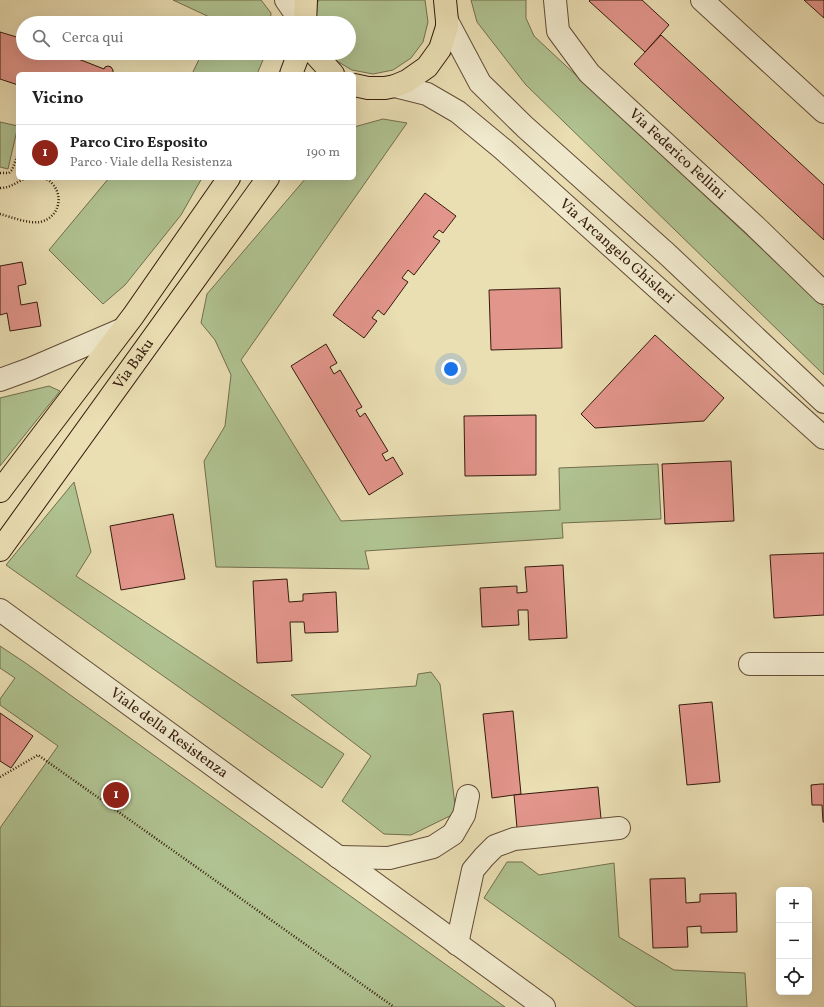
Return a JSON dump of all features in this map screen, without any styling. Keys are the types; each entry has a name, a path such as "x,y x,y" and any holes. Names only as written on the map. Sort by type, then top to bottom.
{"main road":[{"path":"305,16 306,0"},
{"path":"359,90 395,86 408,81 427,67 440,49 447,27 446,10"},
{"path":"292,72 296,60"},
{"path":"320,60 331,72"},
{"name":"Via Baku","path":"0,491 123,329 228,180"},
{"name":"Via Baku","path":"0,550 267,180"}],"street":[{"path":"286,0 297,16"},
{"name":"Via Federico Fellini","path":"555,0 558,31 589,73 755,226 824,292"},
{"path":"702,0 824,112"},
{"name":"Via Arcangelo Ghisleri","path":"446,10 480,82 525,127 666,254 824,402"},
{"name":"Via Arcangelo Ghisleri","path":"395,86 427,94 458,112 504,150 824,438"},
{"name":"Via Baku","path":"0,380 30,370 123,329"},
{"name":"Viale della Resistenza","path":"0,610 544,1007"},
{"path":"750,664 824,664"},
{"path":"338,857 389,858 433,847 453,834 464,815 468,796"},
{"path":"457,944 473,870 495,846 514,838 619,828"}],"path":[{"path":"0,173 8,174 12,170 16,159"},
{"path":"0,188 14,185 23,180"},
{"path":"0,214 25,221 38,222 48,220 58,206 59,197 56,189 49,180"},
{"path":"0,777 38,755 394,1007"}],"green space":[{"path":"173,0 261,0 271,13 271,16 207,16"},
{"path":"319,0 425,0 428,22 423,42 411,58 393,70 373,74 352,70 335,60 356,60 356,16 316,16 317,3"},
{"path":"471,0 526,0 526,18 534,36 824,307 824,375 526,85 477,22"},
{"path":"199,60 263,60 258,72 193,72"},
{"path":"383,119 407,123 241,360 341,521 560,510 559,468 658,464 661,519 562,523 563,538 365,551 369,569 216,567 204,461 225,426 231,375 215,340 201,323 207,294 304,180 356,180 356,126"},
{"path":"0,122 16,126 16,135 8,169 0,167"},
{"path":"107,180 201,180 181,215 125,285 103,304 49,250"},
{"path":"49,386 60,391 0,466 0,398"},
{"path":"74,482 91,552 76,576 344,754 322,788 6,565"},
{"path":"0,646 505,1007 0,1007 0,828 58,746 0,705 0,699 15,678 0,668"},
{"path":"431,672 440,684 456,813 411,835 384,834 342,801 371,756 291,695 416,686 418,674"},
{"path":"507,862 522,862 539,875 614,863 619,937 674,970 745,973 747,1007 636,1007 484,898"}],"building":[{"path":"642,0 669,25 645,52 589,1"},
{"path":"804,0 824,0 824,18"},
{"path":"0,32 16,37 16,60 81,60 104,69 108,66 113,70 113,72 16,72 16,84 0,79"},
{"path":"661,35 824,185 824,240 634,64"},
{"path":"425,193 456,216 443,233 439,230 433,237 440,241 414,275 408,270 402,278 408,282 384,315 378,310 372,318 377,321 364,338 333,315"},
{"path":"22,262 26,284 18,286 21,305 37,302 41,326 10,331 7,313 0,315 0,266"},
{"path":"560,288 562,348 491,350 489,290"},
{"path":"655,335 724,398 704,421 595,428 581,414"},
{"path":"326,344 337,363 330,367 334,374 340,370 362,407 356,410 360,417 365,413 388,451 382,454 386,461 393,457 403,474 369,495 291,366"},
{"path":"536,415 536,475 465,476 464,416"},
{"path":"731,461 734,521 665,524 662,464"},
{"path":"173,514 185,579 121,590 110,526"},
{"path":"824,553 824,615 774,618 770,555"},
{"path":"563,565 567,638 529,640 528,610 518,610 519,625 482,627 480,588 517,586 517,593 527,592 525,567"},
{"path":"287,579 289,602 303,601 303,594 336,592 338,632 305,633 304,622 290,622 292,661 257,663 253,581"},
{"path":"712,702 720,782 687,785 679,705"},
{"path":"513,711 521,794 492,798 483,714"},
{"path":"0,713 33,736 11,768 0,761"},
{"path":"824,784 823,822 822,805 812,805 811,785"},
{"path":"598,787 601,819 517,828 514,795"},
{"path":"685,878 686,903 700,902 700,894 736,893 737,932 701,933 701,926 687,927 688,947 653,948 650,879"}],"place":[{"name":"Parco Ciro Esposito","path":"116,795"}]}
